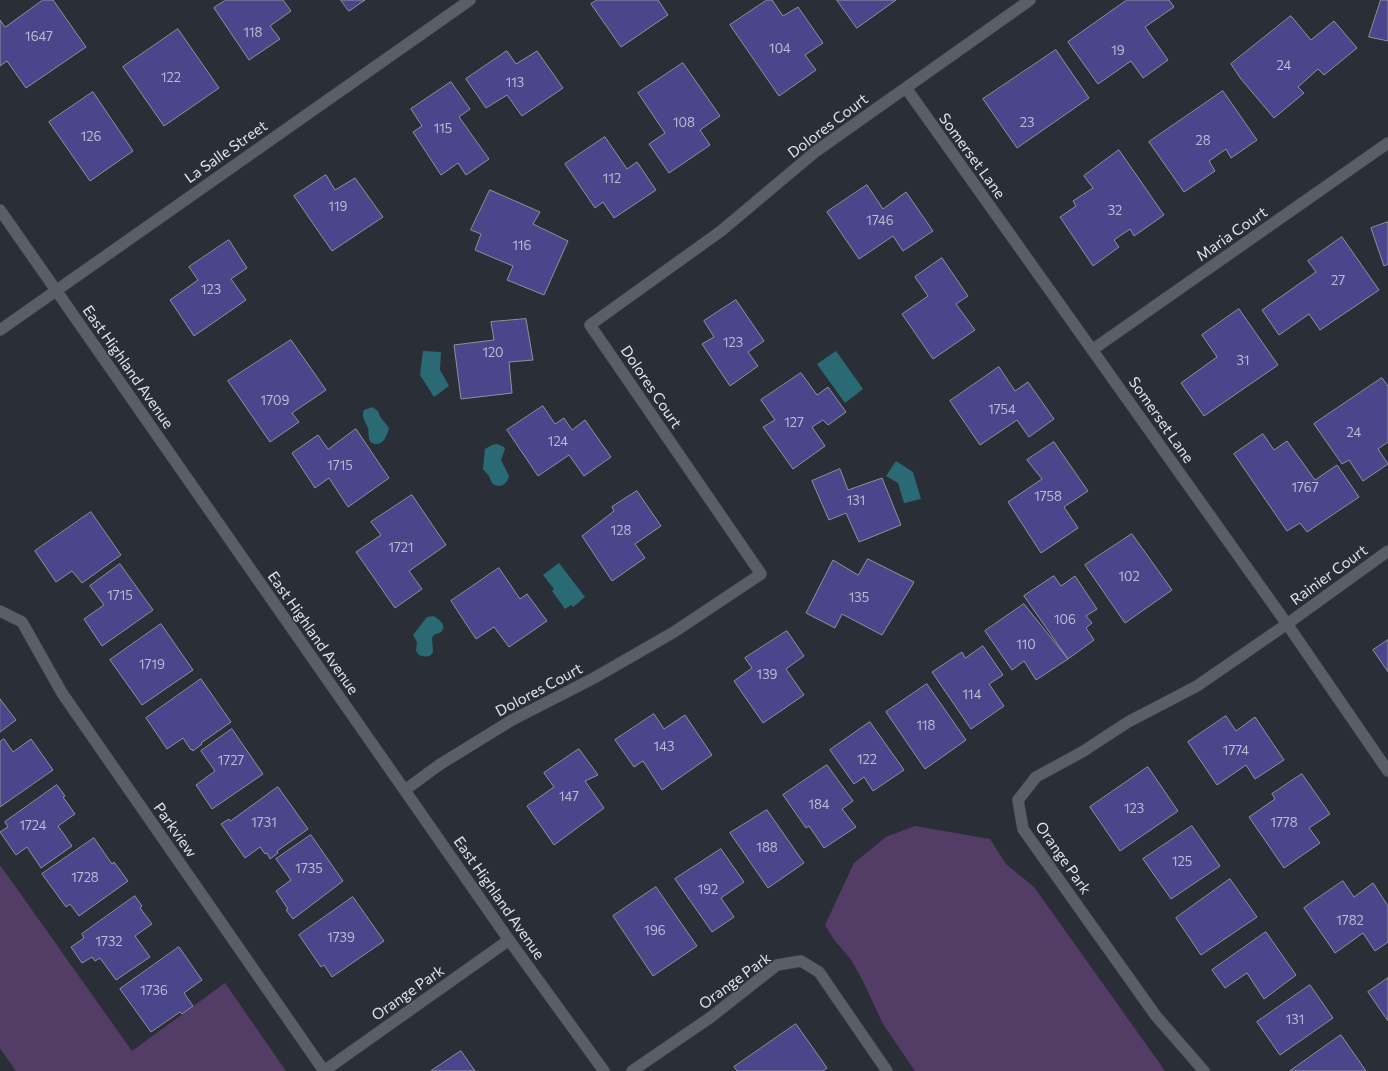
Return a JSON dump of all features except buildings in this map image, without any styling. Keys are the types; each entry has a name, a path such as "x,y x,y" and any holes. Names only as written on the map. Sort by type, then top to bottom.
{"street":[{"name":"La Salle Street","path":"0,330 470,0"},
{"name":"Dolores Court","path":"405,790 439,765 512,720 594,678 674,632 761,574 590,325 721,231 815,152 1030,0"},
{"name":"Somerset Lane","path":"906,88 1287,624 1388,771"},
{"name":"Maria Court","path":"1092,350 1388,143"},
{"name":"East Highland Avenue","path":"0,210 510,940 604,1071"},
{"name":"Rainier Court","path":"1287,624 1388,551"},
{"name":"Parkview","path":"0,611 22,622 62,693 324,1071"},
{"name":"Orange Park","path":"1204,1071 1156,1016 1023,828 1018,800 1036,777 1082,752 1128,722 1198,686 1287,624"},
{"name":"Orange Park","path":"324,1071 510,940"},
{"name":"Orange Park","path":"632,1071 711,1017 777,965 801,960 819,972 887,1071"}],"shaded area":[{"path":"915,826 990,839 1006,864 1034,887 1165,1071 915,1071 883,1024 863,981 850,958 835,941 825,925 854,863 886,837"},
{"path":"0,865 132,1051 225,983 286,1071 16,1071 0,1048"}],"water":[{"path":"423,351 441,352 440,370 449,386 434,397 420,375"},
{"path":"836,351 863,389 845,403 817,364"},
{"path":"372,407 378,411 381,418 389,428 385,439 378,444 371,443 368,428 363,417 364,410"},
{"path":"497,444 505,449 501,460 509,476 505,484 500,486 492,483 489,476 483,469 485,449"},
{"path":"896,461 913,472 921,499 904,503 898,483 886,476"},
{"path":"559,563 585,597 573,607 571,605 565,609 552,591 554,589 543,575"},
{"path":"433,616 442,622 443,630 434,635 432,638 432,654 421,656 416,651 417,642 413,635 427,617"}]}
